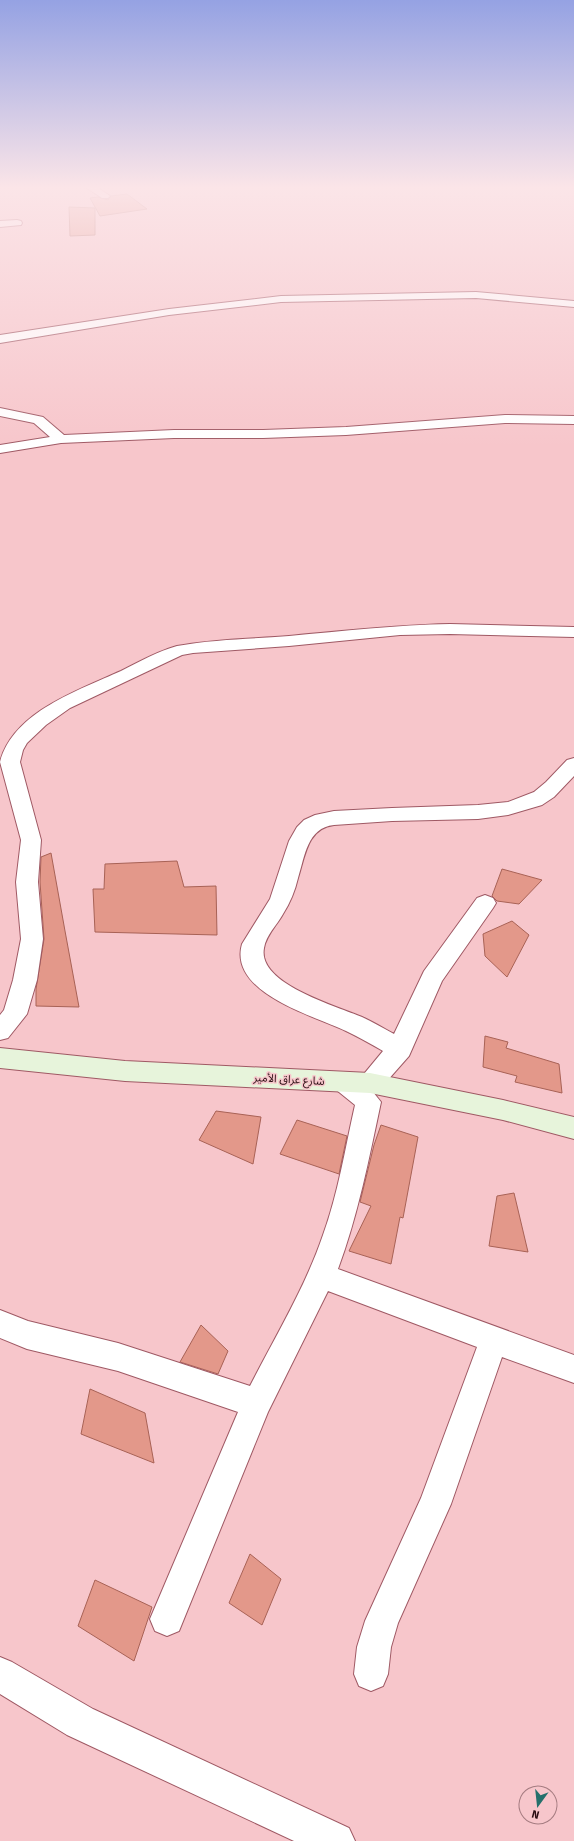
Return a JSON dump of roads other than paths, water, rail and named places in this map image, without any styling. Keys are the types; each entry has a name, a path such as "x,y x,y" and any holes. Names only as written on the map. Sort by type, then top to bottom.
{"main road":[{"name":"شارع عراق الأمير","path":"0,1058 125,1071 356,1082 503,1110 574,1128"}],"street":[{"path":"0,339 169,312 281,299 476,295 541,299 574,304"},
{"path":"0,412 38,420 61,439"},
{"path":"0,449 61,439 174,434 262,434 346,431 505,419 574,420"},
{"path":"0,1030 15,1014 25,980 32,940 32,913 27,882 31,840 10,762 13,750 20,739 39,722 64,704 166,655 193,648 289,641 400,630 450,629 574,632"},
{"path":"400,1049 354,1024 299,1002 270,985 259,973 253,963 252,951 256,939 282,900 299,842 311,826 328,819 390,814 496,812 529,803 547,792 574,764"},
{"path":"167,1619 257,1403 321,1276 337,1235 350,1188 368,1102 356,1082 400,1049 411,1021 432,977 484,903"},
{"path":"321,1276 574,1369"},
{"path":"0,1324 28,1335 118,1357 257,1403"},
{"path":"371,1674 374,1647 382,1621 435,1504 494,1339"},
{"path":"0,1674 80,1722 336,1841"}]}
